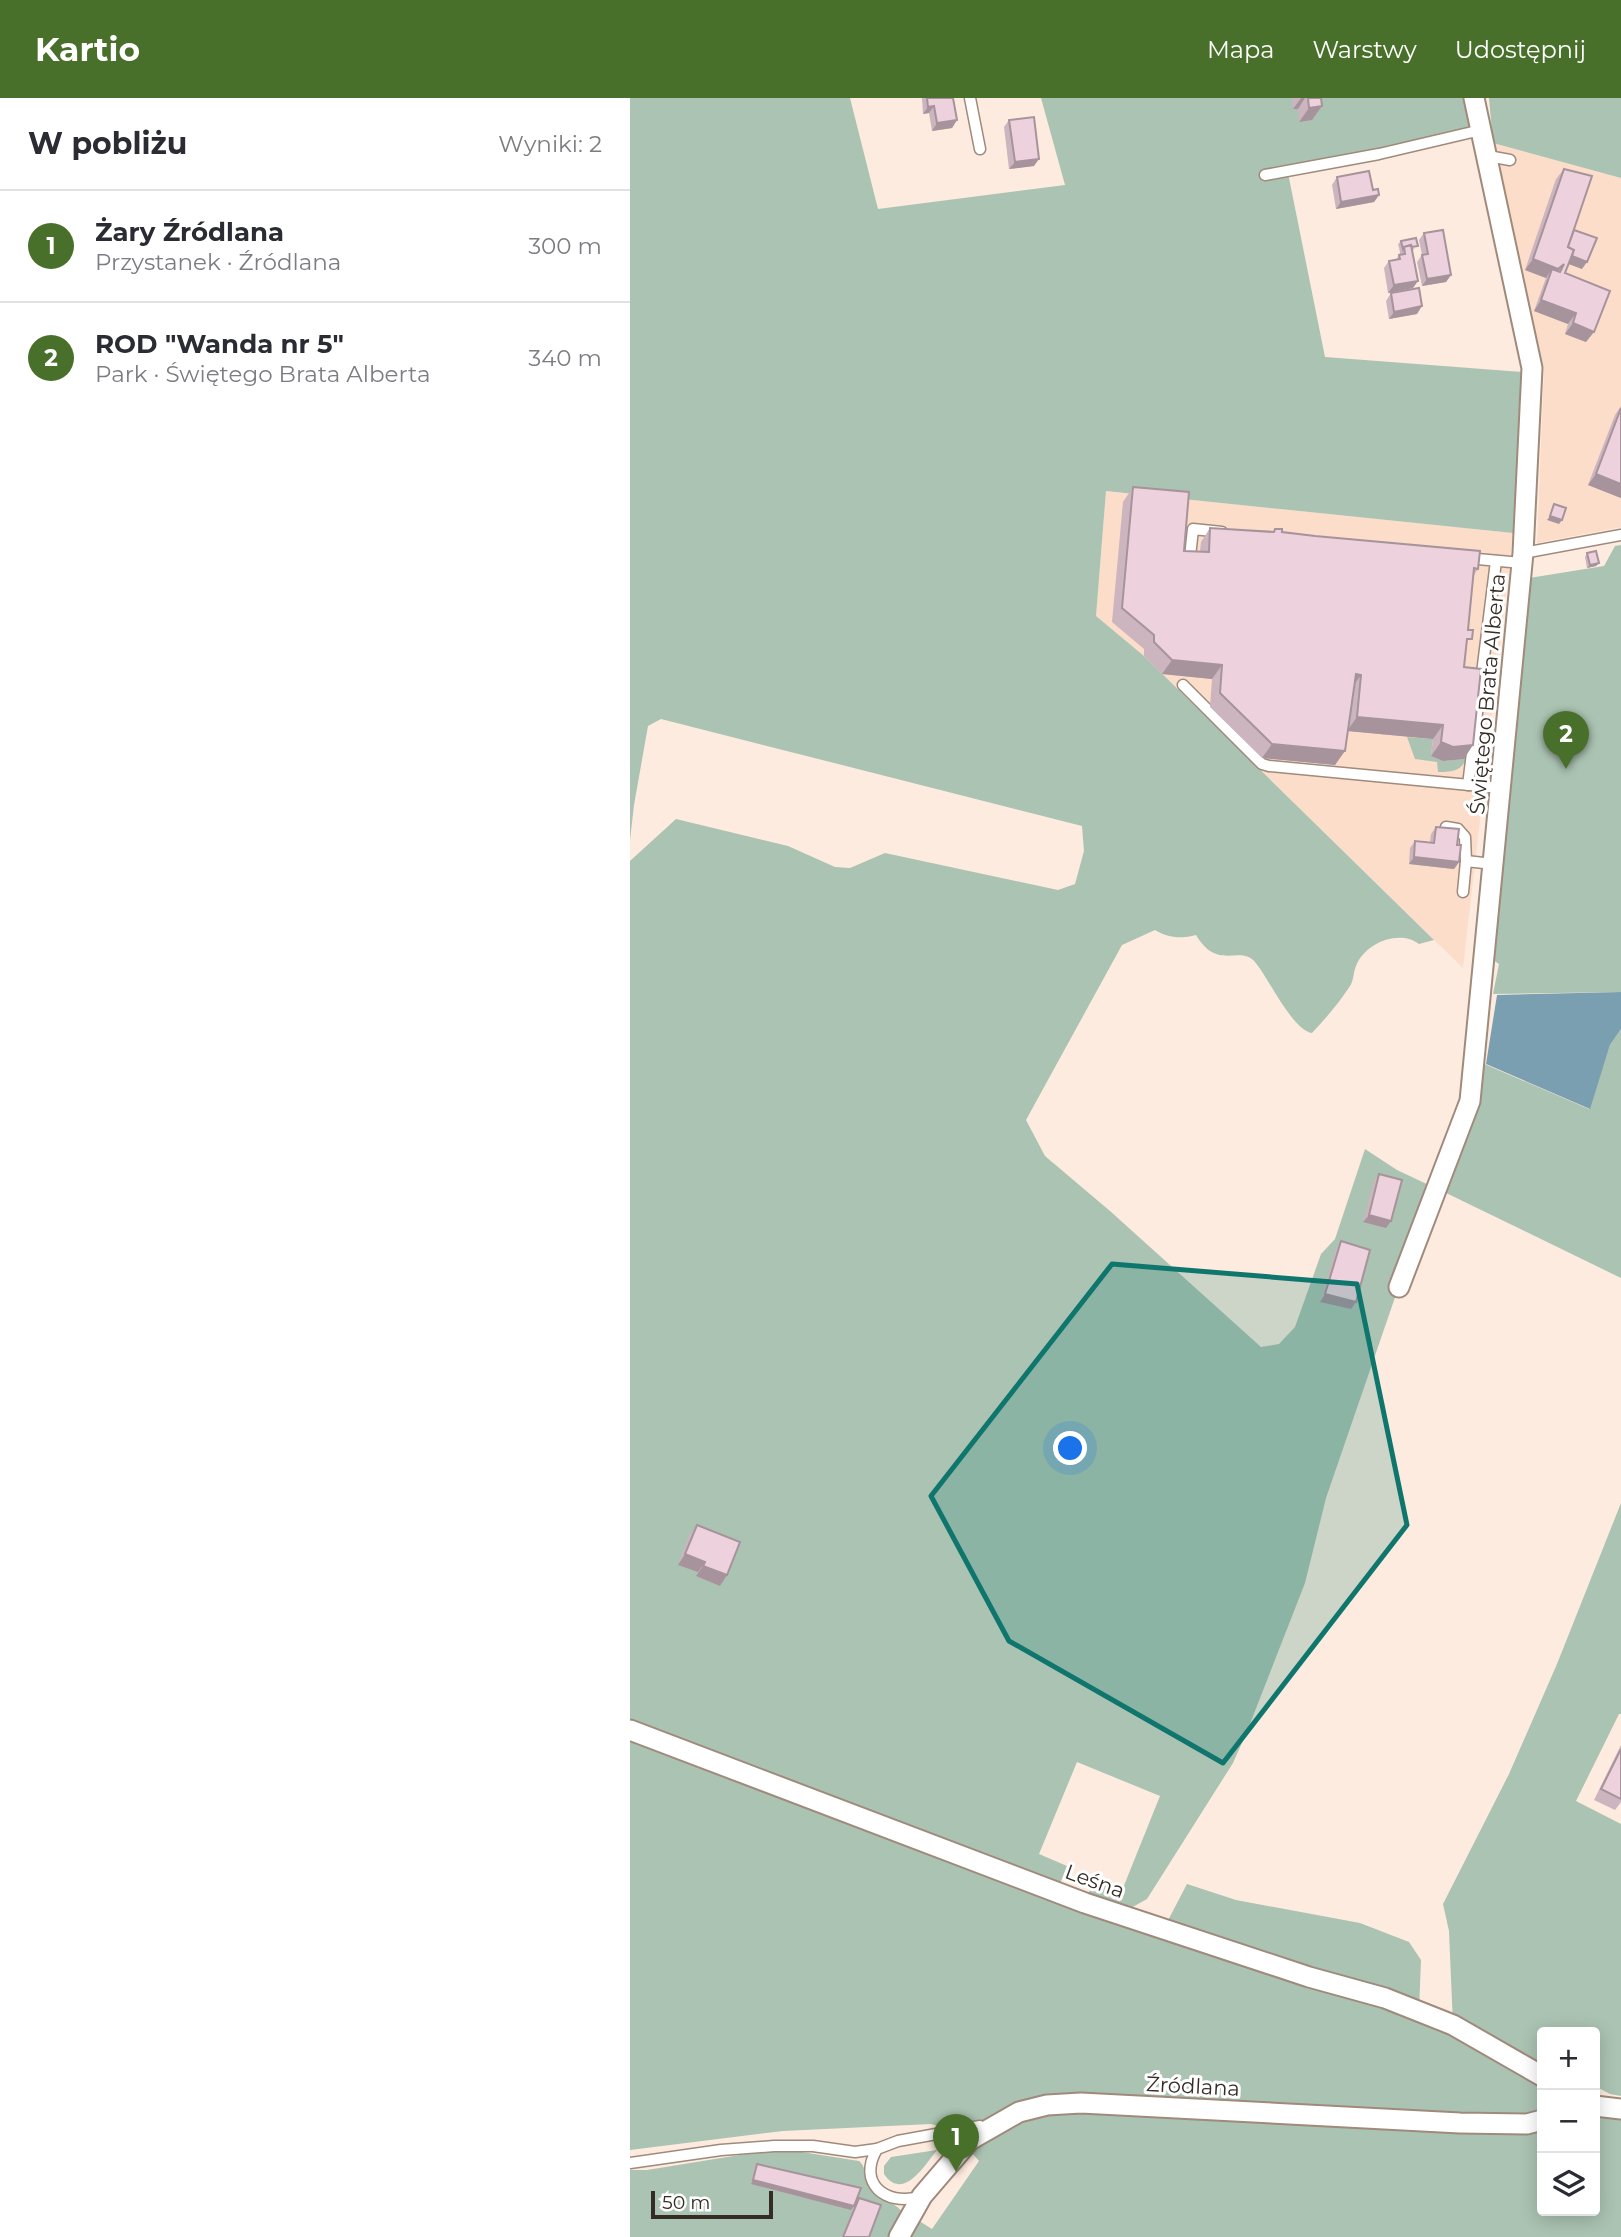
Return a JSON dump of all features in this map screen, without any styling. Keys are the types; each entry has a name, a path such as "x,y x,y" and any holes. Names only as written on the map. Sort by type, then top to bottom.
{"street":[{"name":"Świętego Brata Alberta","path":"1399,1287 1470,1101 1522,558 1532,368 1474,98"},
{"name":"Leśna","path":"630,1730 1085,1903 1309,1977 1385,1998 1453,2025 1537,2073"},
{"name":"Źródlana","path":"899,2237 922,2196 970,2140 1019,2112 1047,2105 1080,2103 1460,2123 1527,2124 1537,2121"},
{"path":"1600,2107 1621,2109"}],"lane":[{"path":"970,98 980,149"},
{"path":"1265,175 1379,154 1481,130"},
{"path":"1488,156 1510,160"},
{"path":"1190,556 1192,529 1234,533"},
{"path":"1455,556 1496,561 1522,558 1621,535"},
{"path":"1468,785 1496,561"},
{"path":"1183,685 1262,764 1502,788"},
{"path":"1446,827 1458,830 1465,837 1463,892"},
{"path":"1466,861 1493,864"},
{"path":"630,2164 720,2150 774,2146 813,2146 855,2152 877,2149 898,2141 1001,2122"},
{"path":"877,2149 870,2166 870,2177 875,2188 884,2195 895,2198 909,2200 922,2196"}],"highlighted area":[{"path":"1112,1264 1357,1284 1407,1525 1223,1763 1009,1641 931,1496"}],"shaded area":[{"path":"1493,143 1621,178 1621,527 1537,543 1544,369"},
{"path":"1106,491 1513,533 1463,968 1144,656 1096,616"}],"green space":[{"path":"630,98 850,98 878,209 1065,185 1041,98 1469,98 1475,127 1287,168 1325,357 1522,372 1513,533 1106,491 1096,616 1144,656 1434,940 1419,944 1393,938 1367,951 1356,966 1350,986 1312,1033 1305,1030 1289,1014 1260,969 1249,957 1212,952 1196,935 1175,937 1155,930 1122,945 1026,1120 1045,1156 1261,1347 1279,1344 1295,1327 1321,1254 1335,1239 1365,1149 1397,1170 1433,1187 1326,1498 1305,1583 1233,1763 1147,1899 1129,1909 1088,1895 1094,1877 1123,1888 1160,1796 1077,1762 1039,1854 1067,1866 1057,1891 1164,1928 1187,1884 1236,1900 1360,1923 1409,1942 1421,1960 1419,2011 1453,2025 1449,1931 1443,1904 1509,1774 1557,1664 1621,1503 1621,1714 1576,1801 1621,1824 1621,2096 1600,2089 1600,2027 1537,2027 1537,2216 1600,2216 1600,2107 1621,2109 1621,2237 906,2237 916,2219 932,2229 979,2161 972,2153 1001,2122 1081,2103 954,2130 931,2124 783,2131 630,2150 630,861 676,819 788,846 835,867 850,868 885,853 1058,890 1075,884 1084,851 1082,826 661,719 648,726 630,840"},
{"path":"1489,98 1621,98 1621,178 1493,143"},
{"path":"1621,545 1621,992 1493,994 1499,964 1493,960 1529,578 1604,566 1615,546"},
{"path":"1471,683 1468,756 1456,770 1438,772 1437,762 1415,759 1407,737 1433,739 1431,756 1443,761 1463,759"},
{"path":"1621,1029 1621,1278 1442,1191 1482,1063 1589,1109 1610,1045"},
{"path":"937,2150 920,2172 906,2183 891,2182 884,2174 884,2166 891,2157"},
{"path":"758,2152 802,2152 859,2161 873,2193 902,2212 888,2237 630,2237 630,2170 647,2170"}],"water":[{"path":"1621,992 1621,1029 1610,1045 1590,1109 1486,1064 1497,995"}],"building":[{"path":"927,98 953,98 957,120 937,123 934,106 928,107"},
{"path":"1308,98 1321,98 1322,106 1309,108"},
{"path":"1034,117 1039,159 1015,162 1009,120"},
{"path":"1564,169 1592,176 1568,247 1574,250 1565,273 1610,291 1594,332 1573,323 1576,313 1541,300 1552,269 1560,272 1564,264 1558,269 1533,259"},
{"path":"1369,171 1373,190 1378,189 1379,195 1341,202 1337,177"},
{"path":"1443,230 1451,275 1427,279 1422,255 1428,254 1424,233"},
{"path":"1574,230 1597,238 1587,262 1572,256 1574,250 1568,247"},
{"path":"1416,238 1418,246 1411,245 1403,249 1401,241"},
{"path":"1411,245 1418,281 1394,285 1389,261 1400,259 1399,255 1405,254 1404,247"},
{"path":"1419,288 1422,306 1394,312 1391,293"},
{"path":"1621,408 1621,484 1596,474"},
{"path":"1133,487 1189,492 1184,551 1209,552 1210,528 1274,532 1275,529 1282,529 1282,532 1315,536 1480,551 1478,569 1474,568 1468,630 1473,630 1472,639 1467,639 1464,667 1481,669 1473,745 1453,747 1441,742 1443,725 1357,717 1361,675 1356,674 1345,751 1272,744 1220,693 1222,665 1172,660 1154,642 1154,635 1122,608"},
{"path":"1554,504 1566,508 1562,520 1550,516"},
{"path":"1596,551 1599,563 1590,565 1587,553"},
{"path":"1436,827 1459,829 1459,862 1414,857 1415,841 1434,843"},
{"path":"1379,1174 1402,1180 1391,1221 1369,1215"},
{"path":"1341,1241 1370,1250 1356,1302 1325,1294"},
{"path":"697,1525 740,1542 727,1575 703,1566 705,1562 685,1554"},
{"path":"1621,1749 1621,1799 1601,1789"},
{"path":"757,2164 861,2188 854,2206 753,2180"},
{"path":"859,2198 881,2205 869,2237 843,2237"}],"place":[{"name":"ROD \"Wanda nr 5\"","path":"1566,769"},
{"name":"Żary Źródlana","path":"956,2172"}]}
